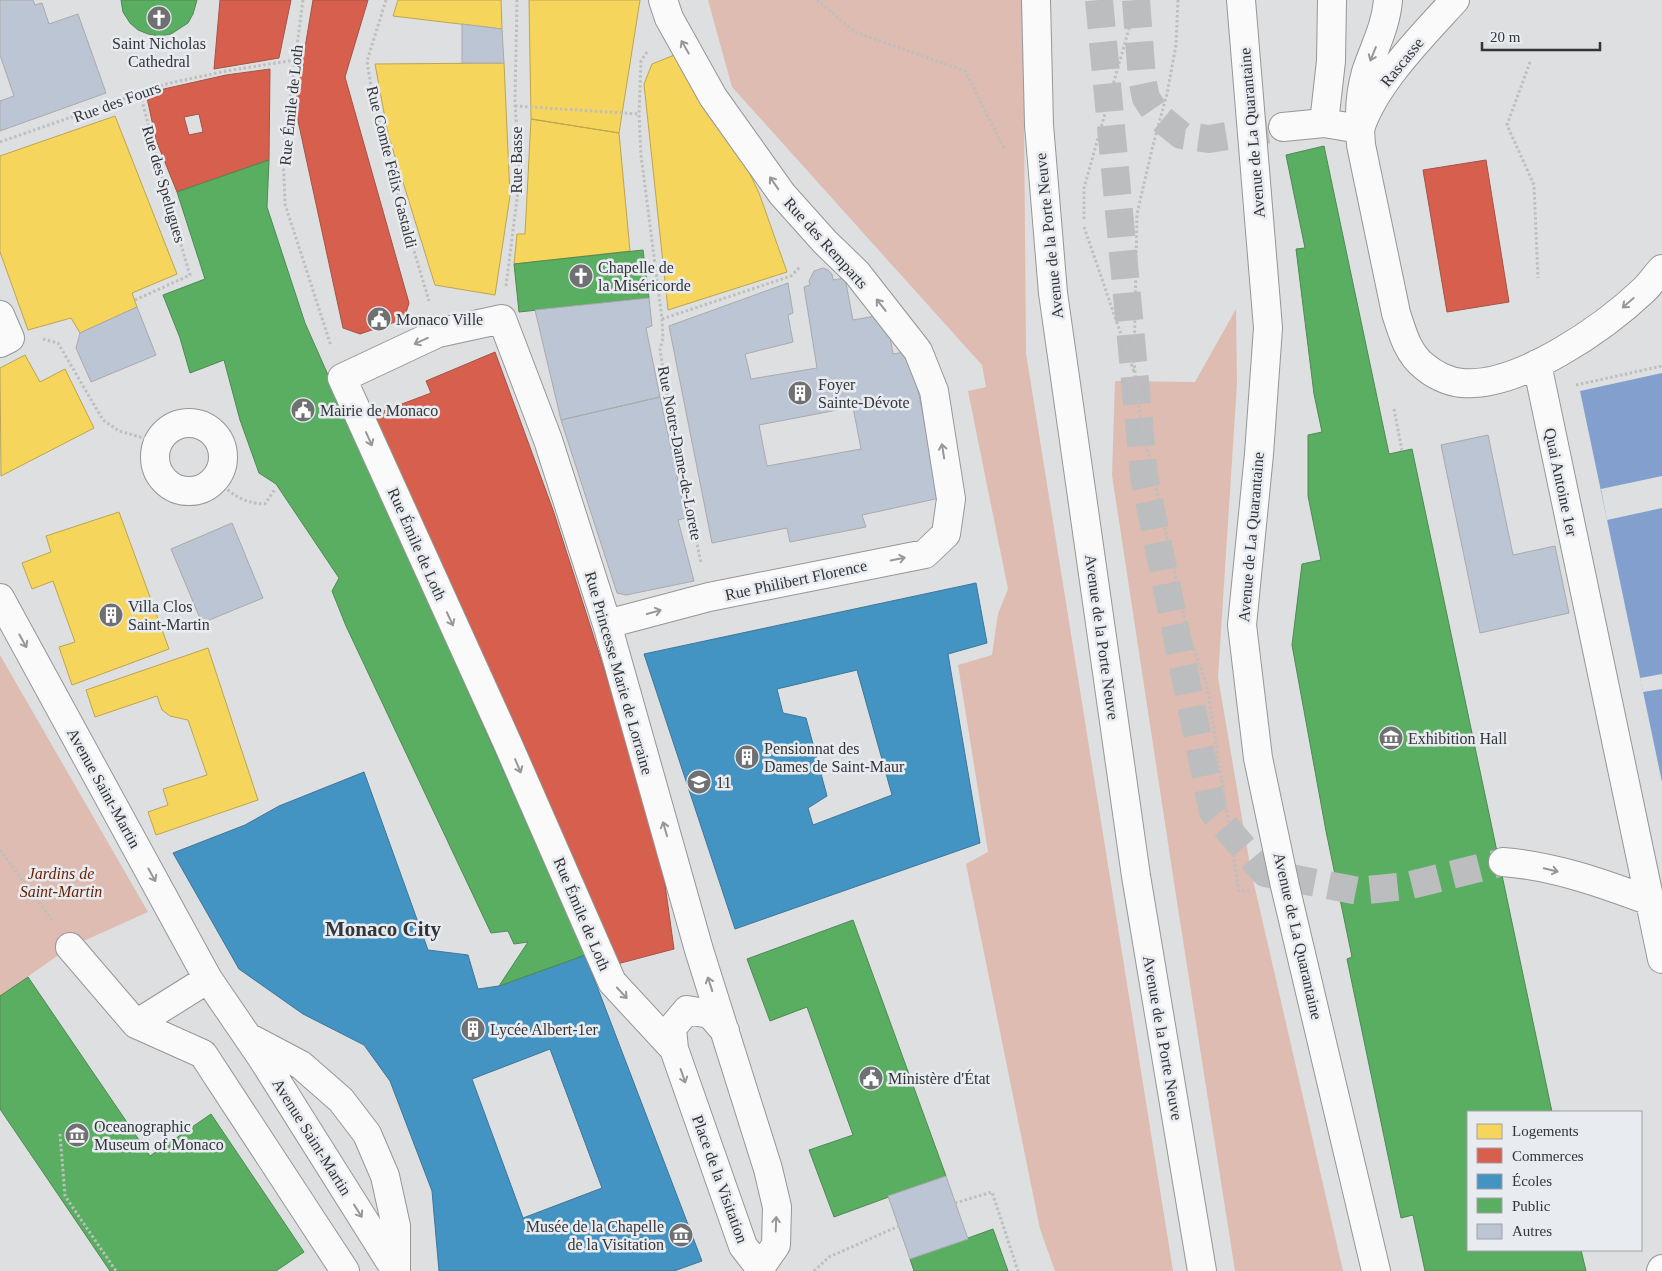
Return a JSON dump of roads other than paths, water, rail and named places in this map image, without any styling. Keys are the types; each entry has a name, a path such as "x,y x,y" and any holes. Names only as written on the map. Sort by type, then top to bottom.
{"street":[{"name":"Avenue de la Porte Neuve","path":"1036,0 1039,125 1053,293 1136,876 1202,1271"},
{"name":"Avenue de La Quarantaine","path":"1241,0 1268,328 1259,454 1242,625 1258,758 1285,886 1376,1271"},
{"path":"1324,123 1331,61 1332,0"},
{"name":"Rascasse","path":"1360,129 1365,112 1387,79 1455,0"},
{"path":"1387,4 1394,19 1405,26 1418,29 1431,26"},
{"path":"1387,4 1378,42 1366,71 1362,87 1361,145 1396,313 1402,331 1423,366 1449,380 1462,383 1497,379 1537,364 1591,331 1624,307 1646,288 1662,269"},
{"name":"Rue des Remparts","path":"666,9 713,97 782,194 825,242 857,273 918,351 934,391 951,499"},
{"path":"1283,127 1324,123 1360,129"},
{"name":"Rue Princesse Marie de Lorraine","path":"342,378 438,333 502,319 548,440 607,624 699,950 725,1031"},
{"name":"Quai Antoine 1er","path":"1537,364 1662,959"},
{"name":"Rue Émile de Loth","path":"342,378 507,742 612,982 674,1049"},
{"path":"186,422 197,423 208,428 217,436 222,446 224,458 216,480 207,487 196,491 186,492 175,489 166,483 159,474 155,464 158,442 170,429 186,422"},
{"name":"Rue Philibert Florence","path":"607,624 709,598 925,554 946,534 951,499"},
{"name":"Avenue Saint-Martin","path":"0,598 208,979 248,1038 392,1264"},
{"path":"1503,862 1530,865 1598,881 1650,901"},
{"path":"70,947 136,1024 203,1054 344,1271"},
{"path":"136,1024 208,979"},
{"name":"Place de la Visitation","path":"687,1010 710,1014 725,1031 768,1169 777,1207 776,1244 760,1270 743,1246 674,1049 672,1028 687,1010"},
{"path":"248,1038 301,1065 341,1100 367,1134 385,1176 396,1226 392,1264 354,1271"}],"water":[{"path":"1662,373 1662,782 1580,391"}],"tunnel":[{"path":"1099,0 1144,476 1213,812 1265,873 1358,891 1407,886 1503,862"},
{"path":"1136,0 1142,79 1146,98 1158,116 1181,135 1209,139 1283,127"}],"place":[{"name":"Saint Nicholas Cathedral","path":"159,18"},
{"name":"Chapelle de la Miséricorde","path":"581,276"},
{"name":"Monaco Ville","path":"379,319"},
{"name":"Foyer Sainte-Dévote","path":"800,393"},
{"name":"Mairie de Monaco","path":"303,410"},
{"name":"Villa Clos Saint-Martin","path":"111,615"},
{"name":"Exhibition Hall","path":"1391,738"},
{"name":"Pensionnat des Dames de Saint-Maur","path":"747,757"},
{"name":"11","path":"699,782"},
{"name":"Lycée Albert-1er","path":"473,1029"},
{"name":"Ministère d'État","path":"871,1078"},
{"name":"Oceanographic Museum of Monaco","path":"77,1135"},
{"name":"Musée de la Chapelle de la Visitation","path":"681,1235"}],"district":[{"name":"Monaco City","path":"383,929"}],"park label":[{"name":"Jardins de Saint-Martin","path":"61,882"}]}
